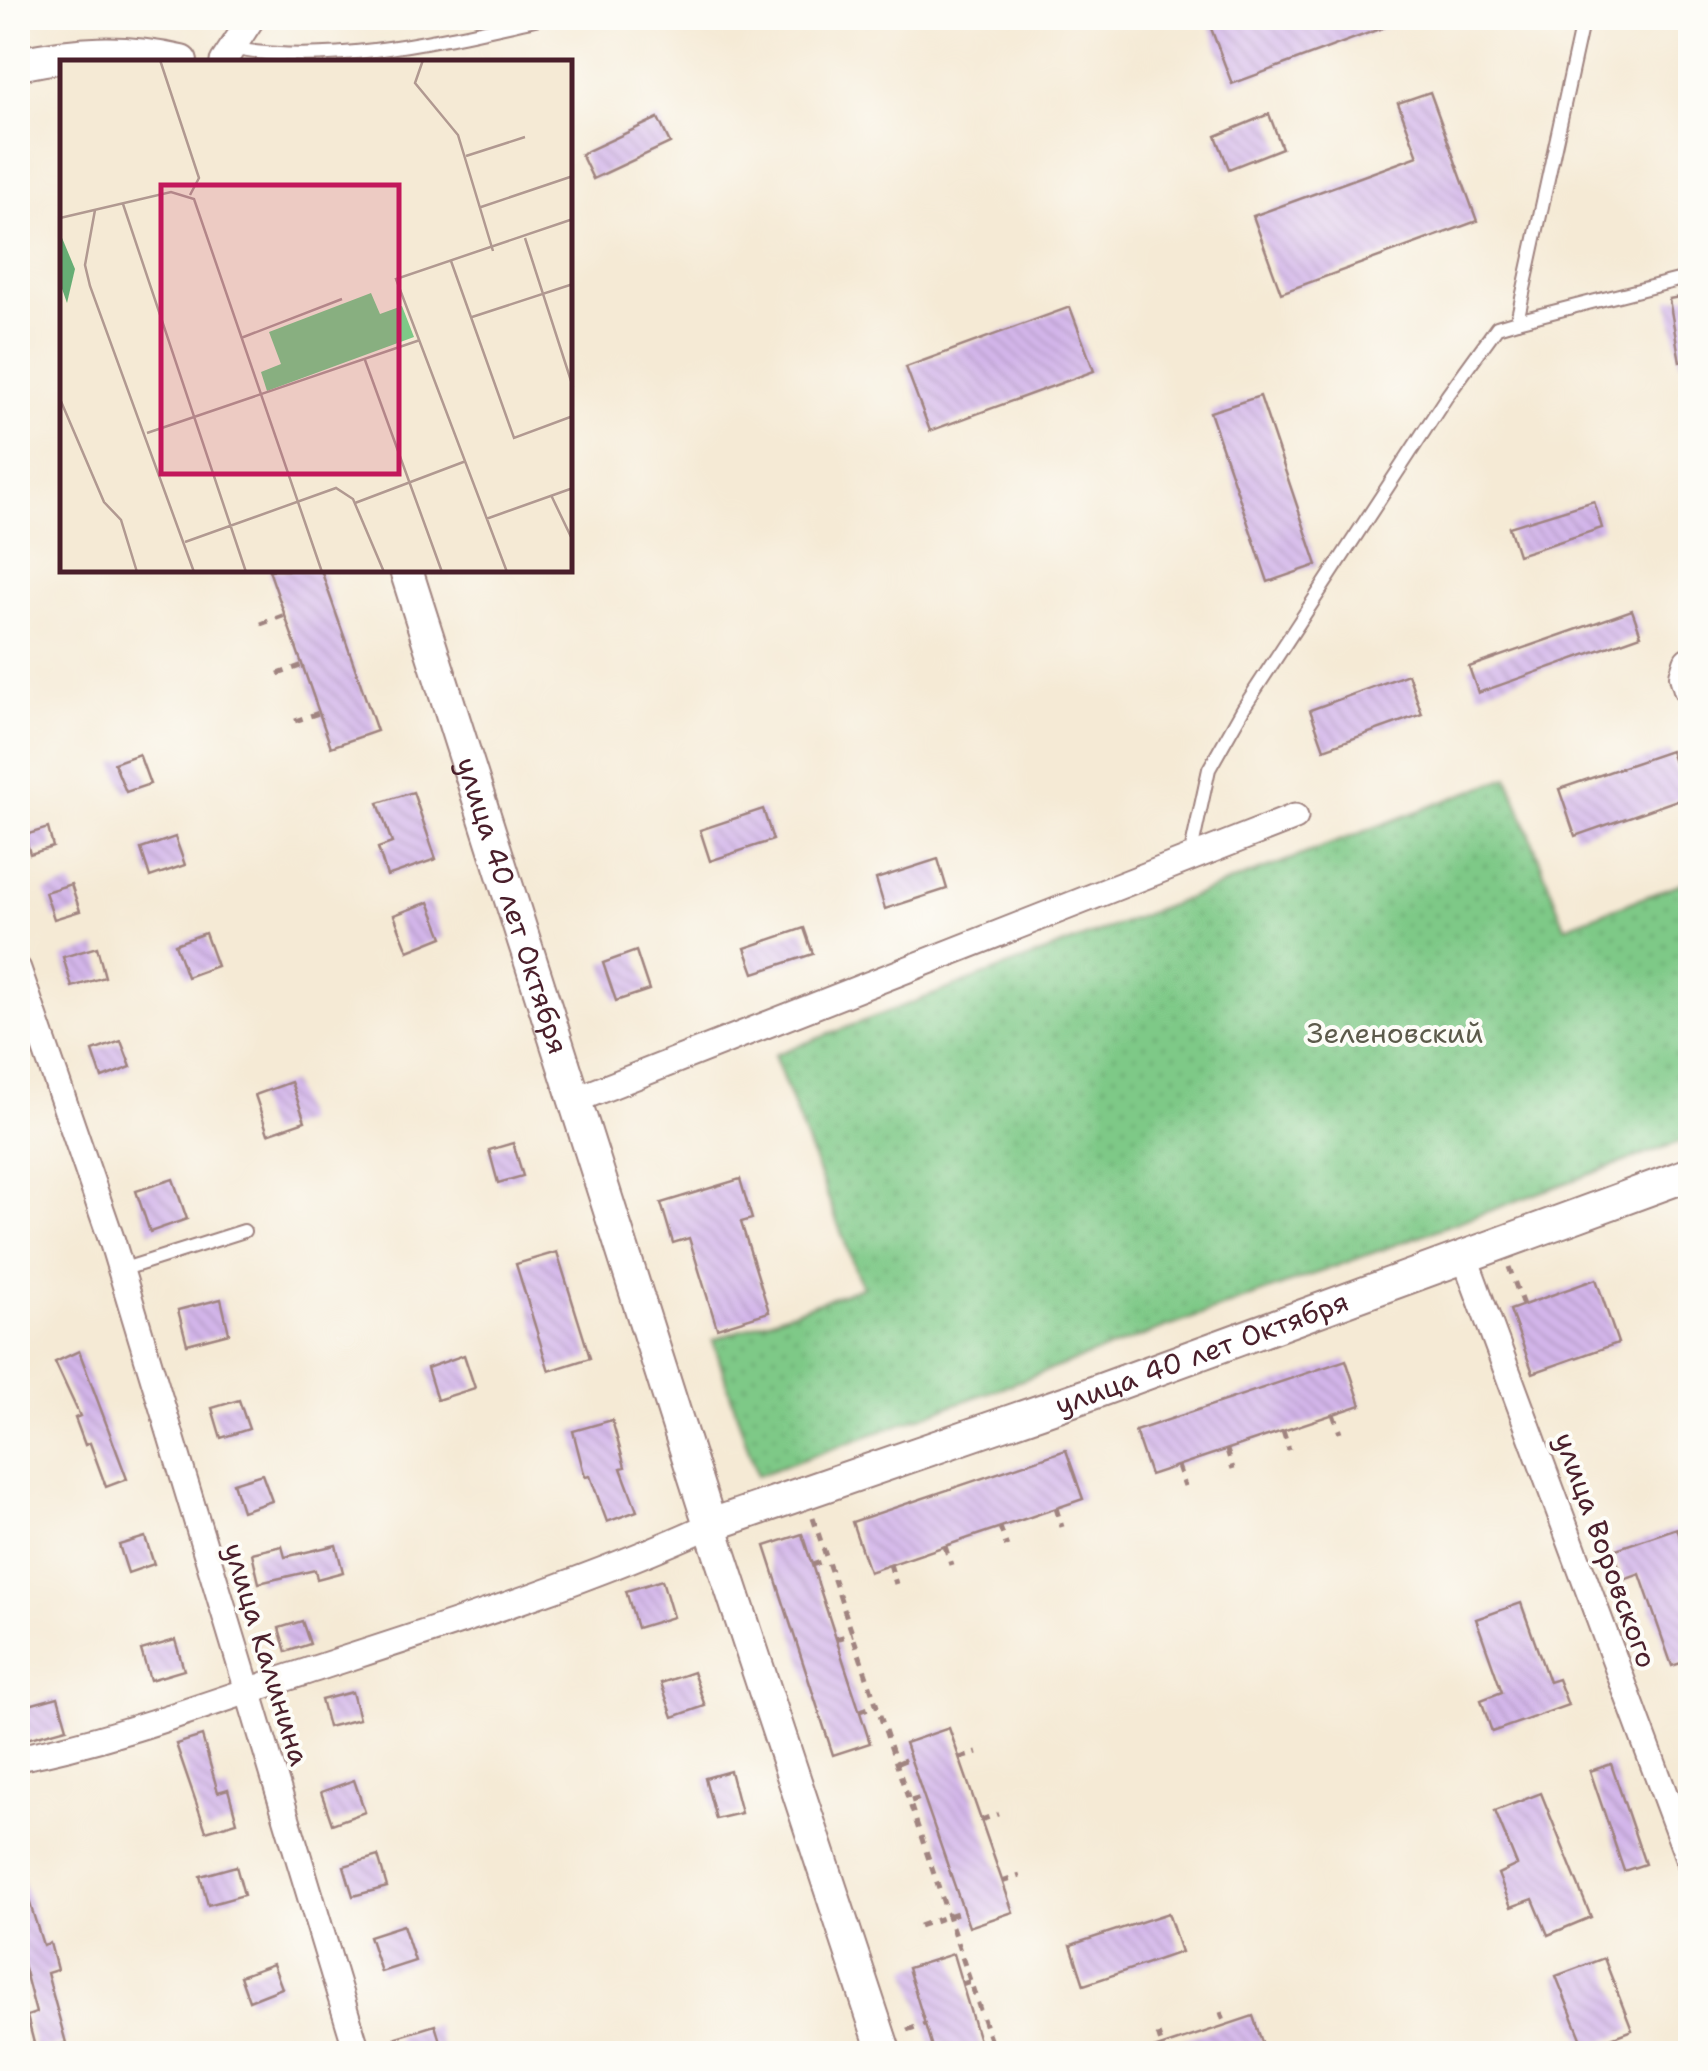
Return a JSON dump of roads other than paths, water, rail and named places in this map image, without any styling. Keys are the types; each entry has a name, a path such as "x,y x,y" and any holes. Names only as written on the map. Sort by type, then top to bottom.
{"street":[{"path":"229,56 252,18"},
{"path":"18,64 114,50 170,60"},
{"name":"улица 40 лет Октября","path":"407,572 711,1526 886,2054"},
{"path":"575,1100 1295,817"},
{"name":"улица Калинина","path":"18,969 121,1270 358,2054"},
{"name":"улица 40 лет Октября","path":"711,1526 1690,1174"},
{"name":"улица Воровского","path":"1465,1258 1690,1864"},
{"path":"18,1758 104,1741 464,1621 641,1557 711,1526"}],"lane":[{"path":"457,34 466,18"},
{"path":"229,56 348,52 540,18"},
{"path":"1516,321 1583,18"},
{"path":"1190,857 1209,769 1244,707 1447,396 1497,328 1690,278"},
{"path":"121,1270 244,1231"}],"park label":[{"name":"Зеленовский","path":"1395,1033"}]}
